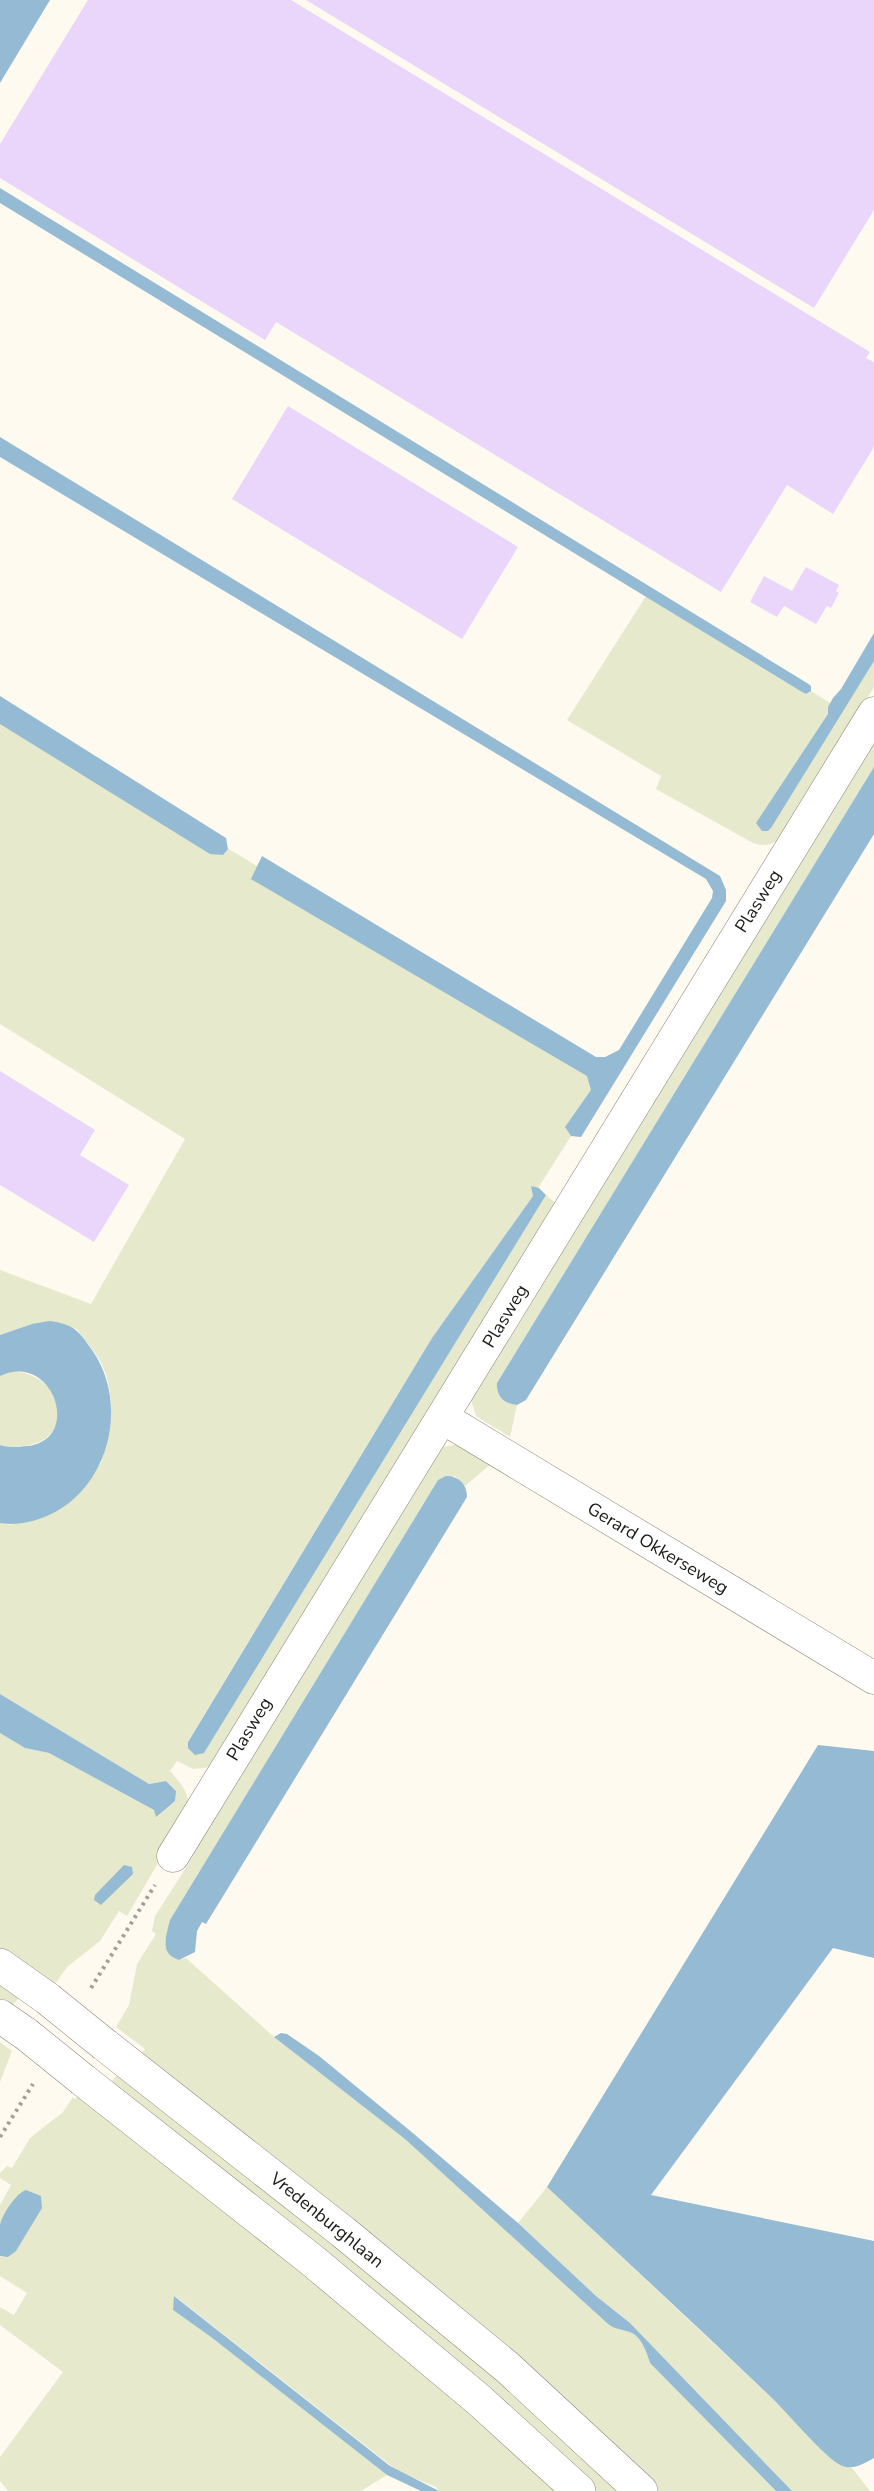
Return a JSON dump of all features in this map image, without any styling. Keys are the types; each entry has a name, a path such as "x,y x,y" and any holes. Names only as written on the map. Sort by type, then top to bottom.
{"street":[{"name":"Plasweg","path":"172,1856 874,713"},
{"name":"Gerard Okkerseweg","path":"443,1418 874,1678"},
{"name":"Vredenburghlaan","path":"0,1965 48,1999 343,2232 507,2367 640,2491"},
{"path":"13,2025 322,2268 479,2400 579,2491"}],"path":[{"path":"134,1918 172,1856"}],"green space":[{"path":"646,596 802,692 806,694 811,691 830,703 828,714 768,831 874,661 874,687 782,837 775,842 765,845 753,843 656,789 661,776 567,720"},
{"path":"0,711 608,1078 533,1196 432,1338 188,1741 204,1753 546,1195 558,1205 211,1767 193,1769 177,1761 170,1771 186,1794 188,1812 127,1916 119,1911 100,1941 67,1967 51,1990 0,1952 0,1733 25,1748 49,1753 154,1810 162,1812 176,1791 166,1781 149,1784 0,1694 0,1523 11,1525 101,1463 111,1415 111,1403 110,1391 101,1362 77,1329 32,1324 0,1335 0,1270 91,1304 185,1139 0,1024"},
{"path":"874,740 874,767 497,1383 501,1398 517,1405 510,1437 476,1416 471,1400"},
{"path":"9,1371 28,1374 43,1382 53,1394 58,1407 58,1420 52,1432 40,1441 17,1447 0,1445 0,1376"},
{"path":"459,1444 491,1464 465,1486 455,1476 438,1480 170,1920 165,1943 179,1960 186,1958 274,2037 405,2139 608,2324 636,2335 644,2346 650,2363 776,2491 657,2491 138,2057 145,2049 116,2027 129,2005 137,1964 156,1934 152,1931 155,1916 442,1447"},
{"path":"0,1978 22,1994 9,2010 0,2003"},
{"path":"0,2042 12,2051 0,2082"},
{"path":"121,2070 344,2247 626,2491 593,2491 108,2086"},
{"path":"82,2091 203,2187 563,2491 439,2491 436,2487 399,2472 175,2296 173,2310 211,2337 387,2475 361,2491 8,2491 0,2481 0,2457 63,2372 0,2325 0,2307 14,2315 27,2293 0,2276 0,2256 3,2257 16,2197 0,2224 0,2205 11,2185 0,2178 0,2173 7,2166 12,2168 30,2138 63,2112 73,2097 75,2099"},
{"path":"547,2187 776,2402 829,2455 840,2465 852,2468 870,2491 792,2491 630,2323 596,2296 518,2223"}],"water":[{"path":"0,0 50,0 0,83"},
{"path":"0,188 807,683 811,686 811,691 806,694 802,692 0,203"},
{"path":"0,437 720,876 726,890 726,901 581,1137 571,1136 565,1127 591,1090 587,1076 251,879 262,856 596,1057 605,1057 619,1050 712,898 713,891 706,879 0,457"},
{"path":"874,633 874,661 771,828 768,831 762,831 756,823 828,714 828,707 833,698 841,689"},
{"path":"0,696 226,838 228,849 223,855 210,854 0,724"},
{"path":"874,767 874,834 526,1400 517,1405 505,1401 499,1395 497,1383"},
{"path":"531,1186 539,1188 546,1195 204,1753 195,1755 188,1748 188,1742 432,1338 533,1196"},
{"path":"49,1321 70,1326 79,1333 104,1371 110,1395 111,1419 107,1443 99,1465 86,1485 70,1502 37,1520 19,1524 0,1523 0,1445 28,1446 45,1440 54,1429 57,1414 54,1399 47,1385 34,1375 19,1372 0,1376 0,1335"},
{"path":"446,1476 455,1477 461,1482 466,1488 467,1497 206,1924 202,1922 197,1931 195,1952 179,1960 173,1957 166,1949 170,1920 438,1480"},
{"path":"0,1694 149,1784 166,1781 176,1791 175,1801 156,1817 154,1810 49,1753 25,1748 0,1733"},
{"path":"818,1745 874,1751 874,1958 833,1948 651,2195 874,2241 874,2458 858,2466 849,2467 840,2465 825,2454 775,2401 547,2187"},
{"path":"124,1865 132,1867 133,1874 101,1905 94,1900 95,1895"},
{"path":"281,2033 287,2034 319,2056 414,2134 518,2223 596,2296 630,2323 792,2491 776,2491 650,2363 644,2346 636,2335 608,2324 405,2139 274,2037"},
{"path":"26,2190 41,2196 42,2208 16,2251 8,2257 0,2256 1,2221 14,2200"},
{"path":"174,2296 390,2466 439,2491 421,2491 387,2475 211,2337 173,2310"}],"building":[{"path":"88,0 291,0 870,352 866,358 874,362 874,447 833,514 787,485 721,592 276,322 265,340 0,178 0,144"},
{"path":"306,0 874,0 874,210 814,308"},
{"path":"288,406 518,547 462,639 232,499"},
{"path":"806,567 839,585 836,591 839,593 831,608 827,606 816,624 784,606 777,617 750,602 764,576 792,591"},
{"path":"0,1071 95,1130 80,1155 129,1185 94,1242 0,1185"}]}
